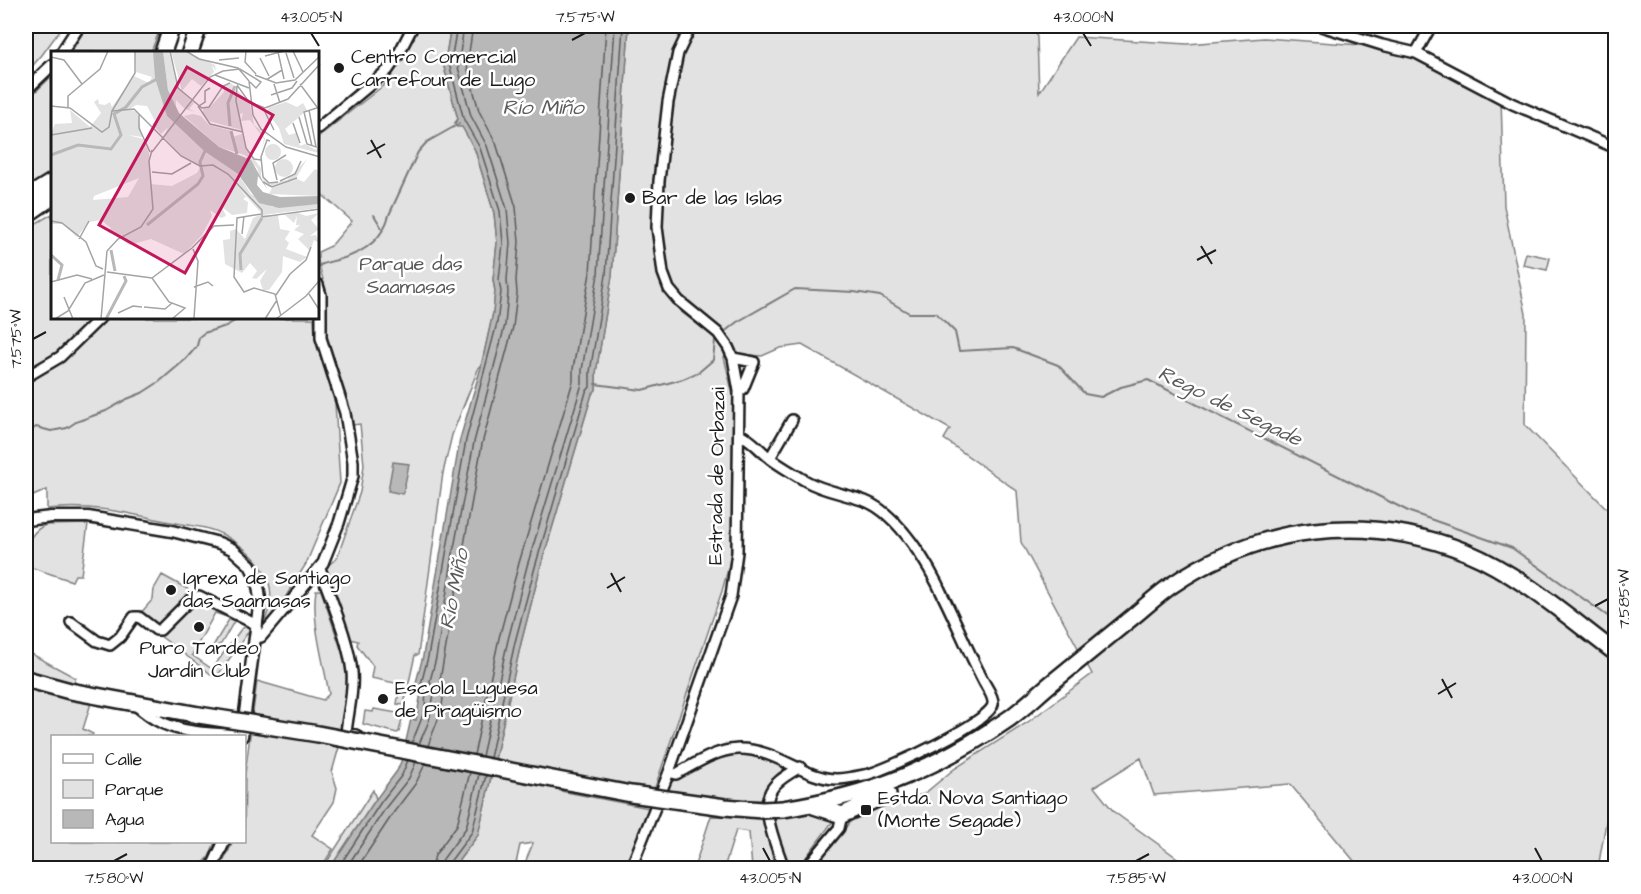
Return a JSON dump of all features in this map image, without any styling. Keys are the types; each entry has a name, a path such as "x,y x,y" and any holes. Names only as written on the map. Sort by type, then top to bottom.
{"highway":[{"path":"163,51 172,26"},
{"path":"189,51 199,26"},
{"path":"29,208 51,183"},
{"path":"29,208 51,197"},
{"path":"29,208 51,204"},
{"path":"809,805 842,815 915,783 930,774 970,735 1012,716 1170,586 1206,563 1276,536 1350,528 1386,531 1427,540 1467,553 1508,574 1616,653"},
{"path":"26,679 70,691 199,715 329,736 631,794 725,807 762,810 809,805 876,788 941,761"}],"street":[{"path":"63,51 79,26"},
{"path":"320,126 387,70 398,57 413,26"},
{"name":"Estrada de Orbazai","path":"631,868 669,772 731,596 737,552 739,391 733,358 718,333 679,302 669,289 663,273 657,227 658,181 668,102 678,53 691,26"},
{"path":"1321,26 1382,45 1416,52 1513,104 1616,148"},
{"path":"1416,52 1431,26"},
{"path":"26,90 51,66"},
{"path":"255,638 261,637 320,568 339,524 350,489 353,462 348,427 332,368 321,338 320,292"},
{"path":"26,376 60,357 98,320"},
{"path":"733,358 754,362 743,389 739,391"},
{"path":"770,458 792,420"},
{"path":"669,772 676,774 717,753 737,749 759,751 819,776 837,779 869,774 970,735 989,713 993,704 991,693 970,656 929,565 884,513 868,502 808,482 770,458 739,434"},
{"path":"350,489 360,492"},
{"path":"26,520 88,517 182,533 226,546 244,559 257,579 260,599 242,735"},
{"path":"320,568 346,644 352,672 352,701 346,733 372,738"},
{"path":"71,622 98,641 110,645 120,637 134,617 139,616 158,631 190,600 199,596 257,625"},
{"path":"134,703 156,720 204,733 229,735"},
{"path":"784,868 769,823 768,796 778,781 800,767"},
{"path":"869,774 876,788"},
{"path":"806,868 839,828 842,815"},
{"path":"212,868 224,843"}],"green space":[{"path":"26,26 63,26 26,73"},
{"path":"87,26 161,26 151,51 72,51"},
{"name":"Parque das Saamasas","path":"420,26 451,26 444,67 458,119 455,123 462,126 475,150 494,213 497,243 493,280 495,291 493,313 481,367 479,367 452,435 443,473 418,655 415,655 404,705 397,704 400,684 371,678 373,666 357,645 358,641 346,638 325,568 337,558 360,492 364,465 360,424 353,425 326,338 327,295 320,269 320,251 331,246 352,221 320,193 320,135 384,85 399,65"},
{"path":"629,26 686,26 668,78 653,206 659,274 665,291 680,311 699,325 704,315 678,296 669,281 661,225 664,168 673,94 685,49 697,26 1035,26 1039,93 1076,37 1187,44 1264,38 1389,47 1501,97 1504,206 1526,314 1525,425 1615,517 1616,789 1610,800 1598,868 1360,868 1290,784 1154,795 1141,758 1094,787 1114,812 1191,868 813,868 853,818 877,806 924,794 954,769 1028,722 1092,674 1021,542 1017,491 944,439 950,429 802,345 780,348 762,356 735,354 731,345 724,357 733,395 731,558 722,591 653,793 562,777 560,791 649,808 627,868 523,868 533,843 520,845 515,868 453,868 478,835 540,569 592,394 596,389 596,373 612,276"},
{"path":"51,77 51,174 26,190 26,101"},
{"path":"51,215 51,320 93,320 63,349 26,374 26,229"},
{"path":"1526,253 1550,258 1547,270 1523,265"},
{"path":"104,320 314,320 315,337 335,403 340,483 306,564 275,614 266,624 264,623 271,593 265,574 244,548 225,536 205,528 121,512 91,508 47,509 47,490 26,499 26,381 62,361"},
{"path":"88,524 81,575 75,575 72,581 33,568 26,569 28,544 30,538 39,529 45,525"},
{"path":"162,575 193,592 161,628 139,615 153,599 154,589"},
{"path":"316,590 321,590 347,667 349,683 341,740 332,772 337,788 334,802 312,835 333,849 321,868 220,868 232,843 246,843 246,766 257,681 323,700 329,694 315,615"},
{"path":"197,599 237,616 221,644 215,647 213,646 230,618 215,613 192,655 212,669 241,629 247,626 251,628 216,678 156,633"},
{"path":"26,651 76,678 73,684 26,670"},
{"path":"26,688 91,703 83,729 92,735 51,735 51,843 215,843 209,857 199,868 26,868"},
{"path":"374,709 403,714 399,732 363,724 365,711 373,712"},
{"path":"747,753 784,766 783,771 771,784 765,800 737,801 664,794 680,775 721,755"},
{"path":"373,790 376,799 330,868 323,868"},
{"path":"817,812 833,821 798,868 752,868 749,832 736,830 724,868 694,868 711,816 749,817"}],"water":[{"name":"Río Miño","path":"451,26 629,26 612,276 596,373 596,390 592,394 540,569 478,835 453,868 330,868 397,771 405,752 411,719 416,720 421,693 414,690 423,656 460,439 481,367 493,313 495,291 493,280 497,243 494,213 475,150 462,127 457,127 455,123 458,119 444,67"},
{"path":"393,462 409,464 403,494 388,491"}],"waterway":[{"path":"320,265 358,253 378,238 418,152 427,142 459,124"},
{"path":"374,215 383,230"},
{"name":"Rego de Segade","path":"723,333 737,322 795,289 854,292 880,296 909,313 936,313 955,332 959,351 1013,348 1058,365 1085,394 1101,397 1121,387 1148,380 1410,512 1512,548 1616,622"},
{"path":"26,434 36,427 51,431 67,428 142,393 186,359 197,346 199,337 204,333 236,320"},
{"name":"Rego de Segade","path":"595,384 642,390 683,379 699,372 713,360 715,340 718,337"}],"place":[{"name":"Centro Comercial Carrefour de Lugo","path":"339,68"},
{"name":"Bar de las Islas","path":"630,198"},
{"name":"Igrexa de Santiago das Saamasas","path":"171,590"},
{"name":"Puro Tardeo Jardín Club","path":"199,627"},
{"name":"Escola Luguesa de Piragüismo","path":"383,699"},
{"name":"Estda. Nova Santiago (Monte Segade)","path":"866,810"}]}
